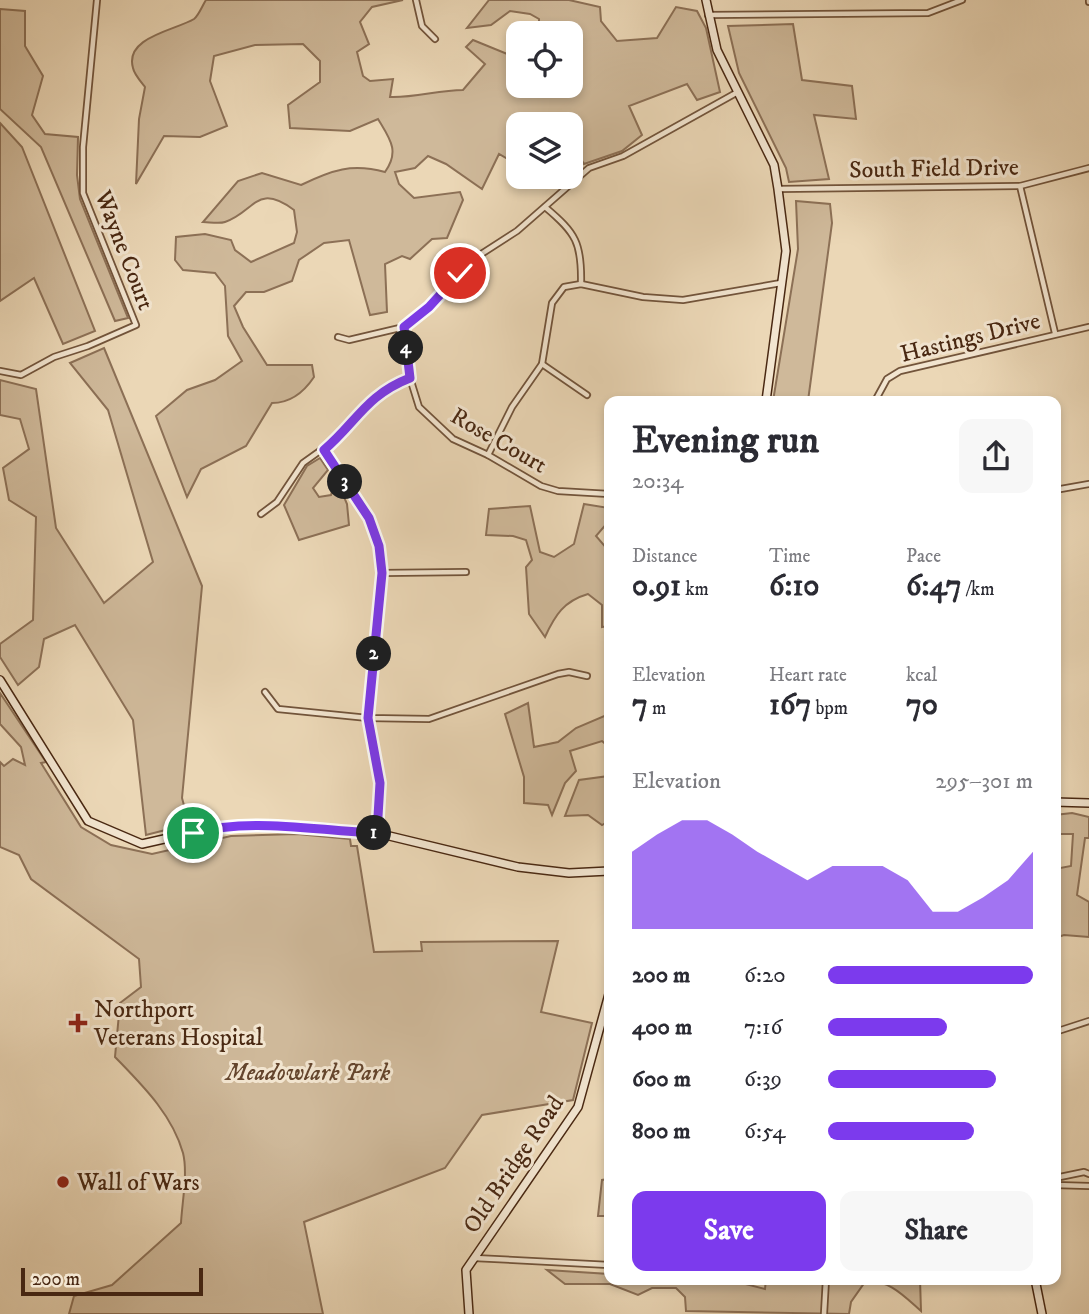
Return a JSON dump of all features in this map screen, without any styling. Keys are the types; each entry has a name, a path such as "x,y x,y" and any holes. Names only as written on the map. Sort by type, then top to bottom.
{"street":[{"name":"Wayne Court","path":"0,371 21,375 46,360 88,346 136,325 83,193 83,147 97,0"},
{"path":"416,0 422,26 435,39"},
{"path":"706,0 707,15 717,50 774,165 778,189 786,251 767,396"},
{"path":"707,15 928,13 962,0"},
{"path":"338,337 349,340 404,327 429,307 472,260 517,231 589,168 623,156 736,93"},
{"name":"South Field Drive","path":"778,189 1020,186 1089,168"},
{"path":"1020,186 1055,333"},
{"path":"545,207 568,227 580,246 581,284"},
{"path":"488,454 512,407 542,364 552,303 564,288 581,284 643,297 683,300 782,283"},
{"name":"Rose Court","path":"404,327 414,396 425,416 453,439 488,454 541,486 604,493"},
{"name":"Hastings Drive","path":"877,396 887,379 900,371 1089,327"},
{"path":"542,364 587,395"},
{"path":"261,514 277,502 303,463 338,438 362,408 410,378"},
{"path":"324,450 369,518 379,546 382,573 368,718 380,783 377,833"},
{"path":"1061,489 1089,484"},
{"path":"382,573 466,572"},
{"path":"265,692 278,709 368,718 429,719 558,674 569,672 587,676"},
{"path":"0,680 88,821 142,844 217,827 292,827 377,833 517,867 569,873 604,871"},
{"path":"1061,802 1089,803"},
{"name":"Old Bridge Road","path":"469,1314 466,1270 578,1107 604,1020"},
{"path":"1061,1030 1089,1021"},
{"path":"1061,1177 1084,1172 1089,1174"},
{"path":"1061,1185 1089,1186"},
{"path":"473,1258 604,1265"},
{"path":"824,1314 826,1285"},
{"path":"1036,1285 1042,1314"}],"green space":[{"path":"206,0 403,0 372,7 360,22 369,44 357,52 363,76 370,81 393,79 390,97 463,90 485,64 466,47 473,40 506,54 506,98 583,98 583,21 539,21 530,14 510,11 491,25 467,28 489,0 569,0 600,7 601,21 617,41 657,38 676,7 697,11 706,28 720,92 697,100 687,84 629,106 642,135 622,151 584,164 583,112 506,112 506,158 499,154 482,189 446,164 428,156 415,168 395,172 399,184 414,198 460,192 463,200 447,238 432,239 410,259 402,256 385,264 387,312 370,315 349,240 324,243 299,260 292,281 264,292 246,292 234,306 243,327 267,365 312,365 314,377 296,396 272,403 246,446 201,469 187,497 156,416 187,390 215,380 242,361 228,336 225,286 215,273 183,270 175,260 176,237 205,234 231,240 235,250 251,262 294,243 297,232 294,210 281,202 263,199 225,222 203,222 238,181 262,173 301,185 323,175 352,168 385,172 393,151 378,119 350,131 290,128 288,105 320,82 320,61 303,44 255,45 214,56 210,81 227,126 200,137 164,136 136,184 139,119 145,87 134,70 132,57 136,49 153,36 194,19"},
{"path":"0,9 25,11 25,46 43,76 32,115 45,134 78,137 77,175 80,199 128,318 115,321 41,147 0,109"},
{"path":"793,24 802,80 852,86 856,119 814,115 829,179 789,182 786,168 739,73 728,26"},
{"path":"0,123 22,147 95,331 63,344 34,278 0,301"},
{"path":"796,201 830,204 832,223 809,396 774,396 798,249"},
{"path":"104,348 202,586 182,798 189,824 146,835 133,720 75,625 44,639 39,667 18,685 0,657 0,644 33,620 36,517 9,500 3,468 29,449 20,419 0,415 0,380 36,389 56,528 104,603 153,562 108,410 70,363"},
{"path":"320,458 328,470 313,488 319,497 331,495 336,478 347,504 349,525 299,540 284,505 307,466"},
{"path":"584,504 604,507 604,527 596,536 604,545 604,627 602,605 588,594 561,610 545,637 529,614 526,567 532,560 526,540 513,536 486,535 489,509 530,506 540,552 554,557 574,544"},
{"name":"Meadowlark Park","path":"0,693 46,762 41,763 81,827 111,845 152,854 231,836 297,834 350,839 351,846 357,846 374,952 422,951 421,942 558,941 541,1012 592,1023 573,1100 482,1115 445,1168 304,1222 323,1314 69,1314 74,1296 112,1285 181,1223 184,1161 172,1125 145,1089 115,1057 120,1003 141,987 139,959 31,879 19,855 0,847 0,762 4,766 13,759 25,765 21,747 0,724"},
{"path":"528,703 534,747 558,742 576,728 604,716 604,743 602,741 570,751 576,771 565,783 552,815 548,805 524,803 524,777 505,714"},
{"path":"604,777 602,825 588,815 565,816 579,780"},
{"path":"1072,813 1089,817 1089,838 1085,838 1077,895 1089,902 1089,937 1061,936 1061,868 1071,866 1073,834 1061,834 1061,814"},
{"path":"602,1180 604,1216 598,1216"},
{"path":"547,1270 604,1274 604,1284 565,1284"},
{"path":"613,1285 749,1285 765,1289 765,1285 863,1285 851,1302 849,1314 686,1311 685,1297 676,1288 652,1288 638,1295"},
{"path":"886,1285 920,1285 921,1311 896,1290"}],"place":[{"name":"Northport Veterans Hospital","path":"78,1023"},
{"name":"Wall of Wars","path":"63,1182"}],"route":[{"path":"193,833 217,827 281,826 377,833 380,783 368,718 382,573 379,546 369,518 324,450 338,438 362,408 397,383 410,378 404,327 429,307 460,273"}]}
